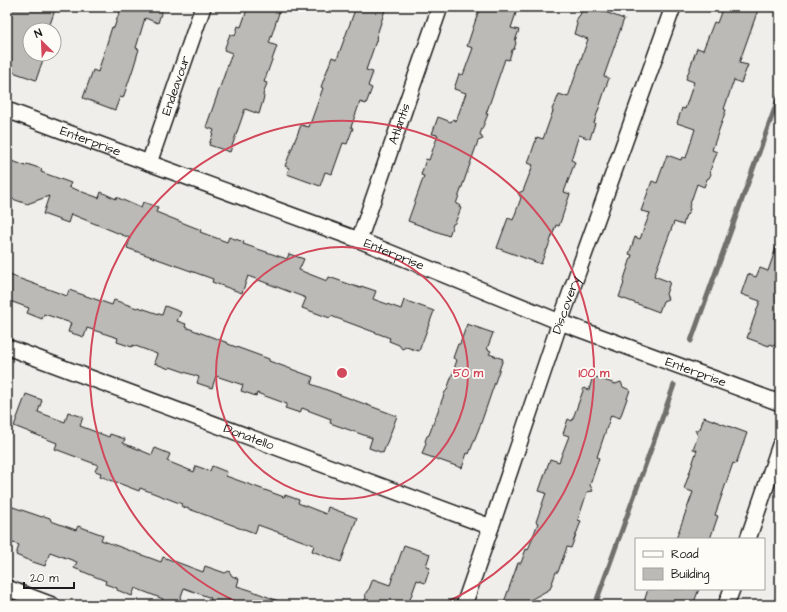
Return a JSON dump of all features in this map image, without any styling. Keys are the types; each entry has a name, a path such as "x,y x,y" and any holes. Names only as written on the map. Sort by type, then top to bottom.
{"street":[{"name":"Endeavour","path":"149,163 203,7"},
{"name":"Atlantis","path":"358,240 440,7"},
{"name":"Discovery","path":"464,605 560,322 673,7"},
{"name":"Enterprise","path":"7,110 358,240 560,322 780,402"},
{"name":"Donatello","path":"7,347 491,527"},
{"path":"748,538 780,445"},
{"path":"7,588 52,605"},
{"path":"726,605 732,590"}],"building":[{"path":"9,7 56,7 51,22 22,22 22,62 42,62 36,80 7,70 7,13"},
{"path":"118,7 163,7 158,23 145,18 136,48 139,49 133,69 123,98 120,97 115,110 83,98 93,70 98,72 112,27 114,28 120,10"},
{"path":"248,7 281,7 269,43 277,46 264,82 267,83 259,114 245,109 230,152 209,145 214,130 206,127 232,53 224,50 230,34 235,36 238,26 241,27"},
{"path":"356,7 386,7 366,70 373,72 368,86 372,88 366,104 360,102 351,127 353,128 347,144 343,143 332,174 325,172 320,186 287,174 289,168 285,166 301,125 309,127 332,57 337,59"},
{"path":"480,7 518,7 511,28 519,30 514,49 512,50 509,60 505,59 486,114 488,114 480,134 483,139 478,141 456,204 460,205 459,207 461,208 449,236 408,221 424,176 421,175 426,159 429,160 438,135 432,134 438,117 451,122 453,119 456,121 466,93 454,89 459,74 463,75 473,48 467,46"},
{"path":"583,7 591,7 624,19 604,76 609,78 590,139 579,135 571,160 575,162 564,192 570,194 559,226 556,225 541,264 497,248 508,218 513,220 521,198 518,193 523,191 533,165 528,163 537,137 543,139 553,111 552,109 559,94 568,97 588,39 574,34 577,24 576,22"},
{"path":"723,7 759,7 739,63 748,65 741,83 734,80 724,109 726,110 712,150 717,152 710,171 711,174 704,187 697,184 689,207 690,209 686,215 683,225 674,222 654,276 670,282 666,294 668,299 663,301 659,312 619,297 632,255 629,254 635,237 640,239 650,213 641,211 652,181 657,183 667,155 681,160 682,157 686,158 695,129 677,123 682,108 685,109 694,82 686,79 697,48 703,50 714,22 717,23"},
{"path":"12,161 26,166 27,164 42,169 41,172 71,183 69,187 99,198 101,192 141,208 143,202 158,207 156,212 201,230 200,232 227,242 229,237 244,242 243,244 287,259 289,254 304,259 299,270 327,281 329,277 360,288 361,286 376,291 373,299 401,309 404,300 434,311 419,351 406,347 402,349 399,345 389,341 390,338 331,316 330,318 302,308 306,298 248,276 242,293 212,282 213,279 127,248 130,238 71,214 68,223 43,214 49,196 27,204 7,197 7,176"},
{"path":"778,242 780,243 780,336 775,346 770,344 769,346 747,338 760,301 741,294 748,274 756,277 760,268 768,271"},
{"path":"7,274 67,296 69,290 112,305 114,300 162,315 165,306 181,312 177,321 186,324 185,327 313,377 311,384 397,416 383,453 369,448 372,438 330,423 331,419 302,408 300,413 285,408 287,404 257,393 256,396 241,391 243,385 216,376 212,388 197,383 199,377 170,367 169,369 154,363 157,354 133,345 132,347 117,342 118,338 87,328 84,337 68,332 71,323 44,314 42,319 27,313 29,308 7,300"},
{"path":"467,324 493,333 487,349 491,351 489,354 503,359 481,423 469,454 467,453 462,468 422,454 426,443 425,441 429,435 447,390 457,360 453,358"},
{"path":"593,376 615,384 621,382 623,387 630,390 620,418 611,415 597,457 599,458 590,485 593,491 587,492 578,520 581,521 571,548 567,547 550,589 521,605 503,605 518,563 521,563 526,549 528,550 538,523 536,522 546,493 539,491 550,459 559,462 569,436 563,434 568,419 572,421 584,388 589,390"},
{"path":"26,394 42,400 38,412 65,422 68,412 83,417 80,426 109,437 110,434 125,439 123,443 152,455 155,448 170,454 167,461 194,472 196,466 210,471 212,466 227,472 226,476 284,497 285,495 299,500 298,503 326,514 328,507 357,518 341,562 312,551 314,545 258,525 255,533 242,529 181,506 182,504 140,488 139,491 100,476 101,473 95,471 98,465 55,449 57,443 14,426"},
{"path":"704,417 747,433 736,464 733,463 715,515 718,516 710,538 676,538 693,492 684,489 697,450 693,449 698,436 695,430 700,429"},
{"path":"7,505 42,517 44,516 50,518 51,521 76,530 78,526 103,535 101,540 161,562 163,557 203,572 205,566 225,573 229,571 232,576 239,579 237,586 286,605 212,605 213,602 210,601 211,598 184,588 178,605 161,605 163,599 135,588 132,596 117,590 117,588 105,584 106,581 74,568 77,562 50,552 45,566 30,561 16,555 19,545 7,541"},
{"path":"404,545 430,554 426,566 430,568 425,583 417,580 408,605 363,605 366,597 365,595 373,579 390,585"},
{"path":"648,590 699,590 693,605 643,605"}],"waterway":[{"path":"691,341 780,94"},
{"path":"595,605 674,385"}]}
